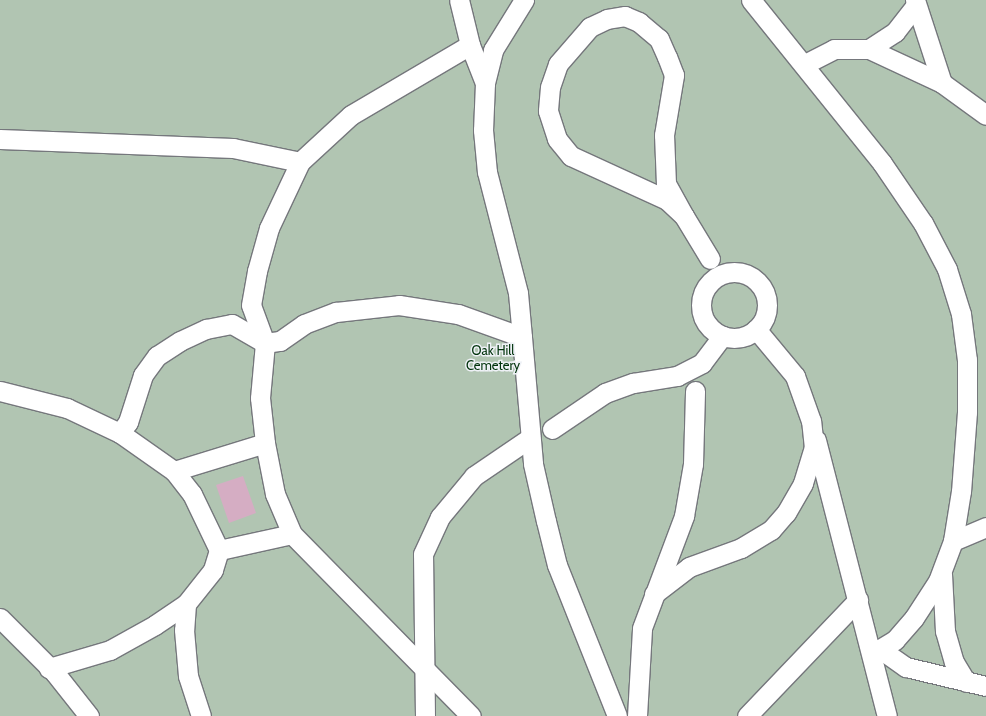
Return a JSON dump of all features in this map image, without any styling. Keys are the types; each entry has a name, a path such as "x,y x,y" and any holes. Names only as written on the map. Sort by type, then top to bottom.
{"lane":[{"path":"459,0 470,46 485,83"},
{"path":"524,0 493,50 485,83 483,130 488,172 518,293 532,457 557,565 617,716"},
{"path":"751,0 805,64 882,163 923,223 947,269 960,314 967,360 961,492 953,541 942,570 914,618 895,640 876,650"},
{"path":"869,49 896,32 915,3"},
{"path":"915,3 942,83"},
{"path":"684,216 667,200 642,186 571,156 557,139 548,112 550,87 558,64 590,27 607,19 625,16 639,22 659,39 667,57 674,75 664,135 666,184 710,259 751,276 765,294 766,315 756,329 743,336 722,336 706,323 702,313 710,259"},
{"path":"470,46 351,115 300,162 269,228 257,270 251,305 265,342 260,398 275,494 292,534 471,716"},
{"path":"805,64 834,49 869,49 942,83 986,115"},
{"path":"0,139 233,148 300,162"},
{"path":"704,292 719,275 741,272"},
{"path":"120,433 128,422 143,375 157,356 180,341 206,329 232,324 265,342 280,341 304,324 336,312 399,305 458,314 522,337"},
{"path":"756,329 795,376 811,421 858,600 876,650 887,716"},
{"path":"637,716 642,628 684,516 693,464 695,392 702,363 722,336"},
{"path":"532,457 552,428 605,393 633,383 677,376 702,363"},
{"path":"677,376 695,392"},
{"path":"0,391 67,408 120,433 174,471 192,494 219,550 213,570 186,604 110,650 49,668"},
{"path":"654,594 689,567 741,548 771,530 786,513 803,483 814,448 811,421"},
{"path":"425,716 424,554 440,517 474,476 530,430 552,428"},
{"path":"174,471 266,443"},
{"path":"953,541 986,527"},
{"path":"219,550 292,534"},
{"path":"942,570 945,631 954,662 966,682"},
{"path":"747,716 858,600"},
{"path":"186,604 184,630 188,676 201,716"},
{"path":"0,618 49,668 88,716"},
{"path":"876,650 906,668 986,686"}],"green space":[{"name":"Oak Hill Cemetery","path":"0,0 986,0 986,716 0,716"}],"building":[{"path":"243,476 256,513 229,523 216,485"}]}
